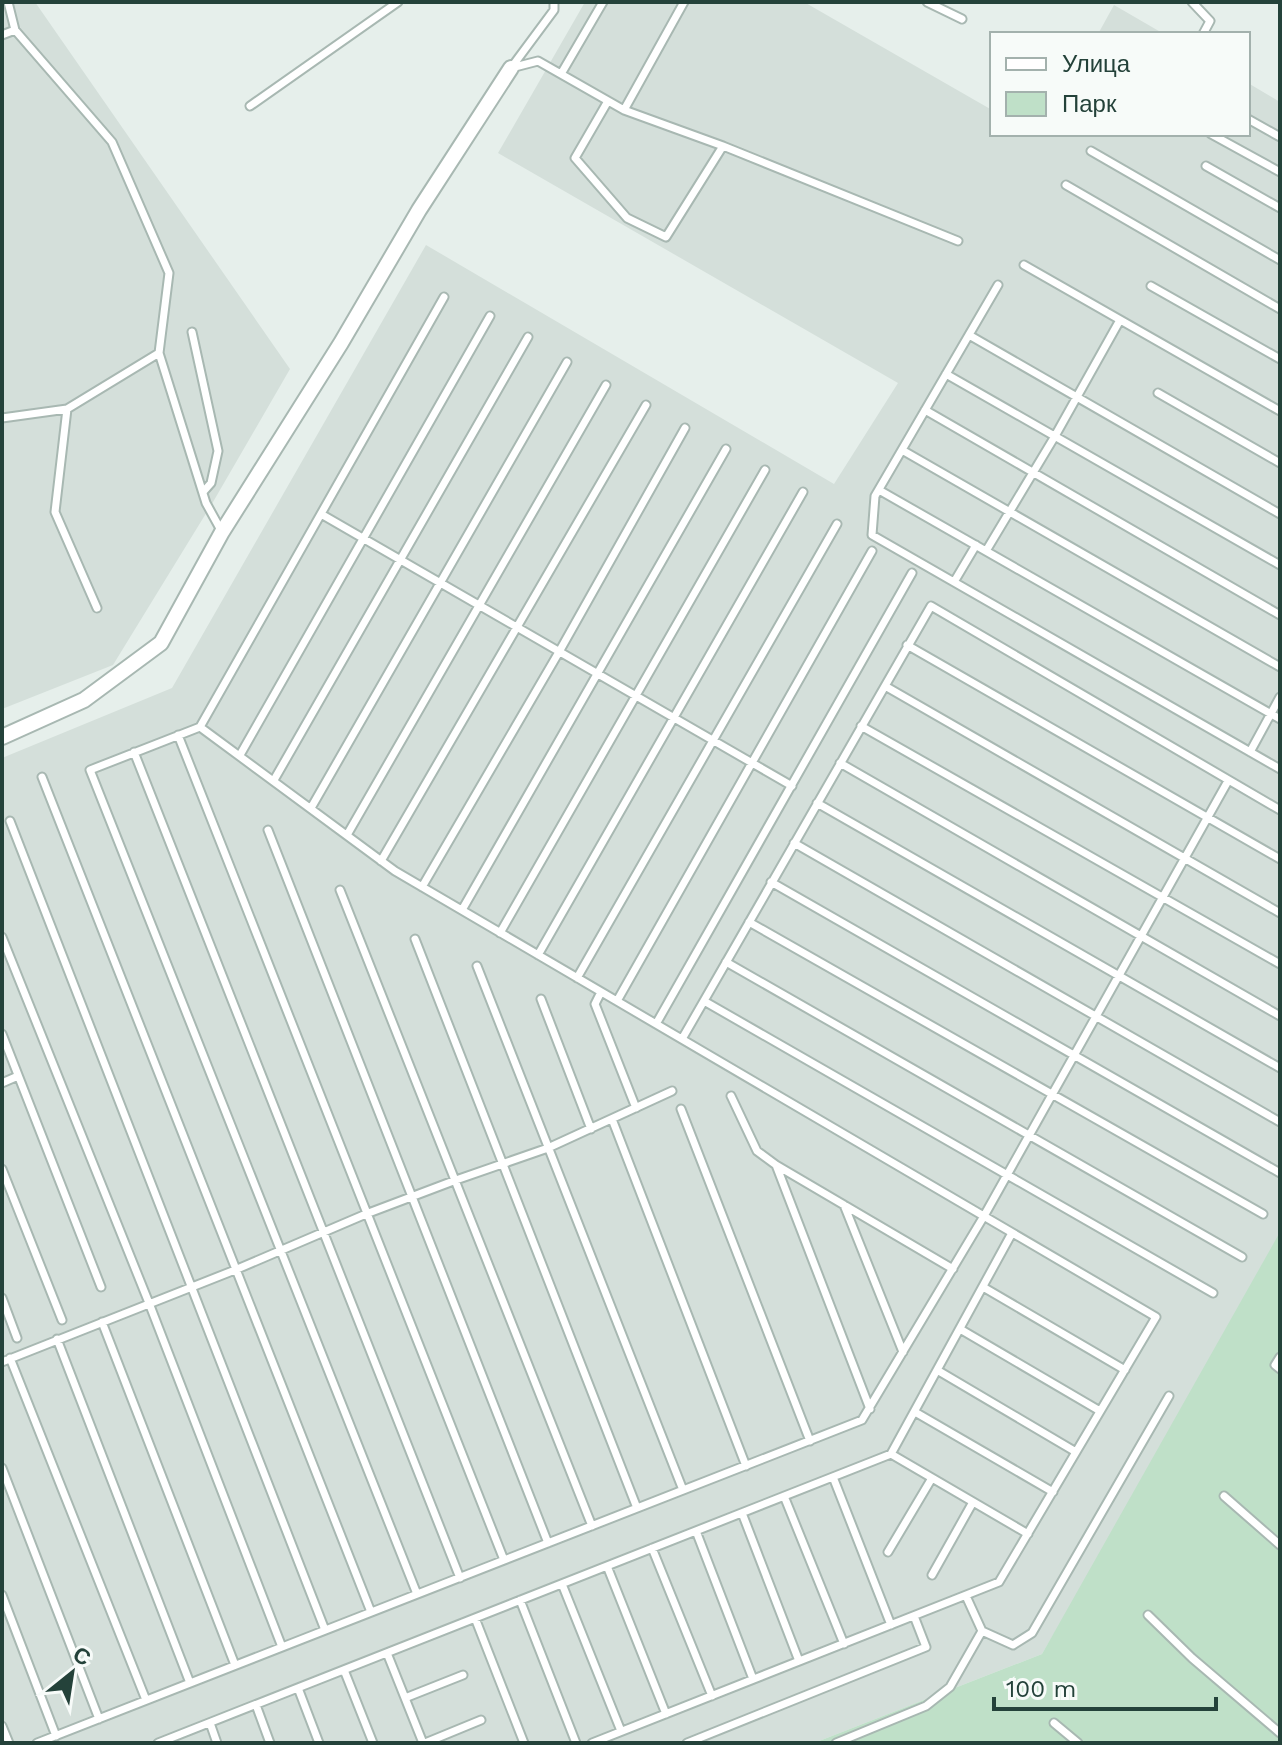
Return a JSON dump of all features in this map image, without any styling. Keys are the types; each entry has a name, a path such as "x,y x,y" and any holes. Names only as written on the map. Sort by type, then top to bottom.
{"street":[{"path":"2,737 84,700 161,643 222,532 341,343 419,210 511,68"}],"lane":[{"path":"8,2 15,30 112,142 169,273 159,353 206,503 222,532"},
{"path":"250,106 398,2"},
{"path":"511,68 554,10 554,2"},
{"path":"561,74 603,2"},
{"path":"624,110 684,2"},
{"path":"927,2 962,19"},
{"path":"1192,2 1210,21 1204,32"},
{"path":"2,35 15,30"},
{"path":"511,68 538,61 624,110 723,146 958,241"},
{"path":"608,101 575,158 627,218 666,237 723,146"},
{"path":"1250,120 1280,137"},
{"path":"1215,136 1280,172"},
{"path":"1091,151 1280,260"},
{"path":"1206,166 1280,208"},
{"path":"1066,185 1280,309"},
{"path":"1024,265 1280,411"},
{"path":"998,285 875,496 872,535 1280,769"},
{"path":"1151,286 1280,359"},
{"path":"417,1594 90,770 200,727 444,297"},
{"path":"240,755 490,316"},
{"path":"986,551 1120,320"},
{"path":"192,332 218,451 211,483 203,492"},
{"path":"969,335 1280,514"},
{"path":"274,780 528,337"},
{"path":"2,418 67,409 159,353"},
{"path":"311,808 567,362"},
{"path":"946,374 1280,565"},
{"path":"347,835 606,385"},
{"path":"1158,393 1280,463"},
{"path":"381,861 646,405"},
{"path":"67,409 55,512 97,608"},
{"path":"925,410 1280,615"},
{"path":"422,887 685,428"},
{"path":"462,910 726,449"},
{"path":"902,450 1280,667"},
{"path":"500,933 765,470"},
{"path":"879,490 1280,719"},
{"path":"538,955 803,492"},
{"path":"321,514 792,786"},
{"path":"577,978 837,524"},
{"path":"954,582 976,545"},
{"path":"617,1001 872,551"},
{"path":"656,1024 912,573"},
{"path":"682,1039 931,606 1280,810"},
{"path":"907,645 1280,859"},
{"path":"885,686 1280,913"},
{"path":"1250,752 1280,697"},
{"path":"861,726 1280,964"},
{"path":"200,727 381,861 422,887 1156,1317 999,1582 592,1743"},
{"path":"178,735 504,1560"},
{"path":"134,752 460,1578"},
{"path":"840,763 1280,1016"},
{"path":"42,777 371,1612"},
{"path":"37,1743 862,1420 984,1216 1228,781"},
{"path":"817,803 1280,1068"},
{"path":"10,821 325,1630"},
{"path":"268,830 548,1543"},
{"path":"794,843 1280,1122"},
{"path":"771,882 1280,1173"},
{"path":"340,890 592,1526"},
{"path":"749,922 1263,1214"},
{"path":"2,937 149,1303 282,1647"},
{"path":"415,939 637,1508"},
{"path":"726,962 1242,1257"},
{"path":"477,966 683,1490"},
{"path":"601,992 595,1004 636,1108"},
{"path":"541,999 591,1129"},
{"path":"704,1001 1213,1293"},
{"path":"2,1034 101,1287"},
{"path":"2,1083 18,1076"},
{"path":"146,1700 6,1360 235,1270 366,1214 548,1148 672,1091"},
{"path":"731,1096 757,1151 953,1269"},
{"path":"681,1109 810,1441"},
{"path":"612,1119 746,1466"},
{"path":"776,1165 870,1409"},
{"path":"2,1169 62,1320"},
{"path":"844,1205 903,1352"},
{"path":"163,1742 891,1454 1012,1233"},
{"path":"983,1287 1125,1370"},
{"path":"2,1298 17,1338"},
{"path":"102,1322 235,1665"},
{"path":"960,1329 1100,1411"},
{"path":"57,1339 190,1683"},
{"path":"1280,1357 1275,1365 1280,1369"},
{"path":"937,1370 1076,1452"},
{"path":"966,1596 982,1631 1013,1645 1032,1633 1169,1396"},
{"path":"915,1412 1053,1492"},
{"path":"891,1454 1028,1534"},
{"path":"2,1468 99,1719"},
{"path":"833,1477 891,1625"},
{"path":"888,1552 932,1478"},
{"path":"784,1496 844,1644"},
{"path":"1224,1496 1280,1545"},
{"path":"932,1575 973,1502"},
{"path":"742,1513 799,1661"},
{"path":"696,1531 753,1679"},
{"path":"652,1548 712,1696"},
{"path":"607,1566 666,1714"},
{"path":"562,1584 621,1731"},
{"path":"2,1595 56,1736"},
{"path":"520,1600 576,1743"},
{"path":"1148,1615 1192,1658 1280,1733"},
{"path":"692,1742 926,1647 914,1616"},
{"path":"475,1618 524,1743"},
{"path":"836,1743 926,1706 950,1687 982,1631"},
{"path":"387,1653 424,1743 481,1720"},
{"path":"344,1670 373,1743"},
{"path":"405,1698 463,1675"},
{"path":"298,1688 319,1743"},
{"path":"256,1705 270,1743"},
{"path":"210,1723 217,1743"},
{"path":"1054,1723 1078,1743"},
{"path":"2,1726 9,1743"}],"shaded area":[{"path":"2,2 35,2 290,369 113,665 2,709"},
{"path":"585,2 804,2 990,109 990,136 1250,136 1250,84 1280,102 1280,1250 1042,1654 814,1743 2,1743 2,758 172,688 426,245 834,484 898,383 498,153"},
{"path":"1114,5 1161,32 1099,32"}],"green space":[{"path":"1280,1232 1280,1743 814,1743 1042,1654"}]}
